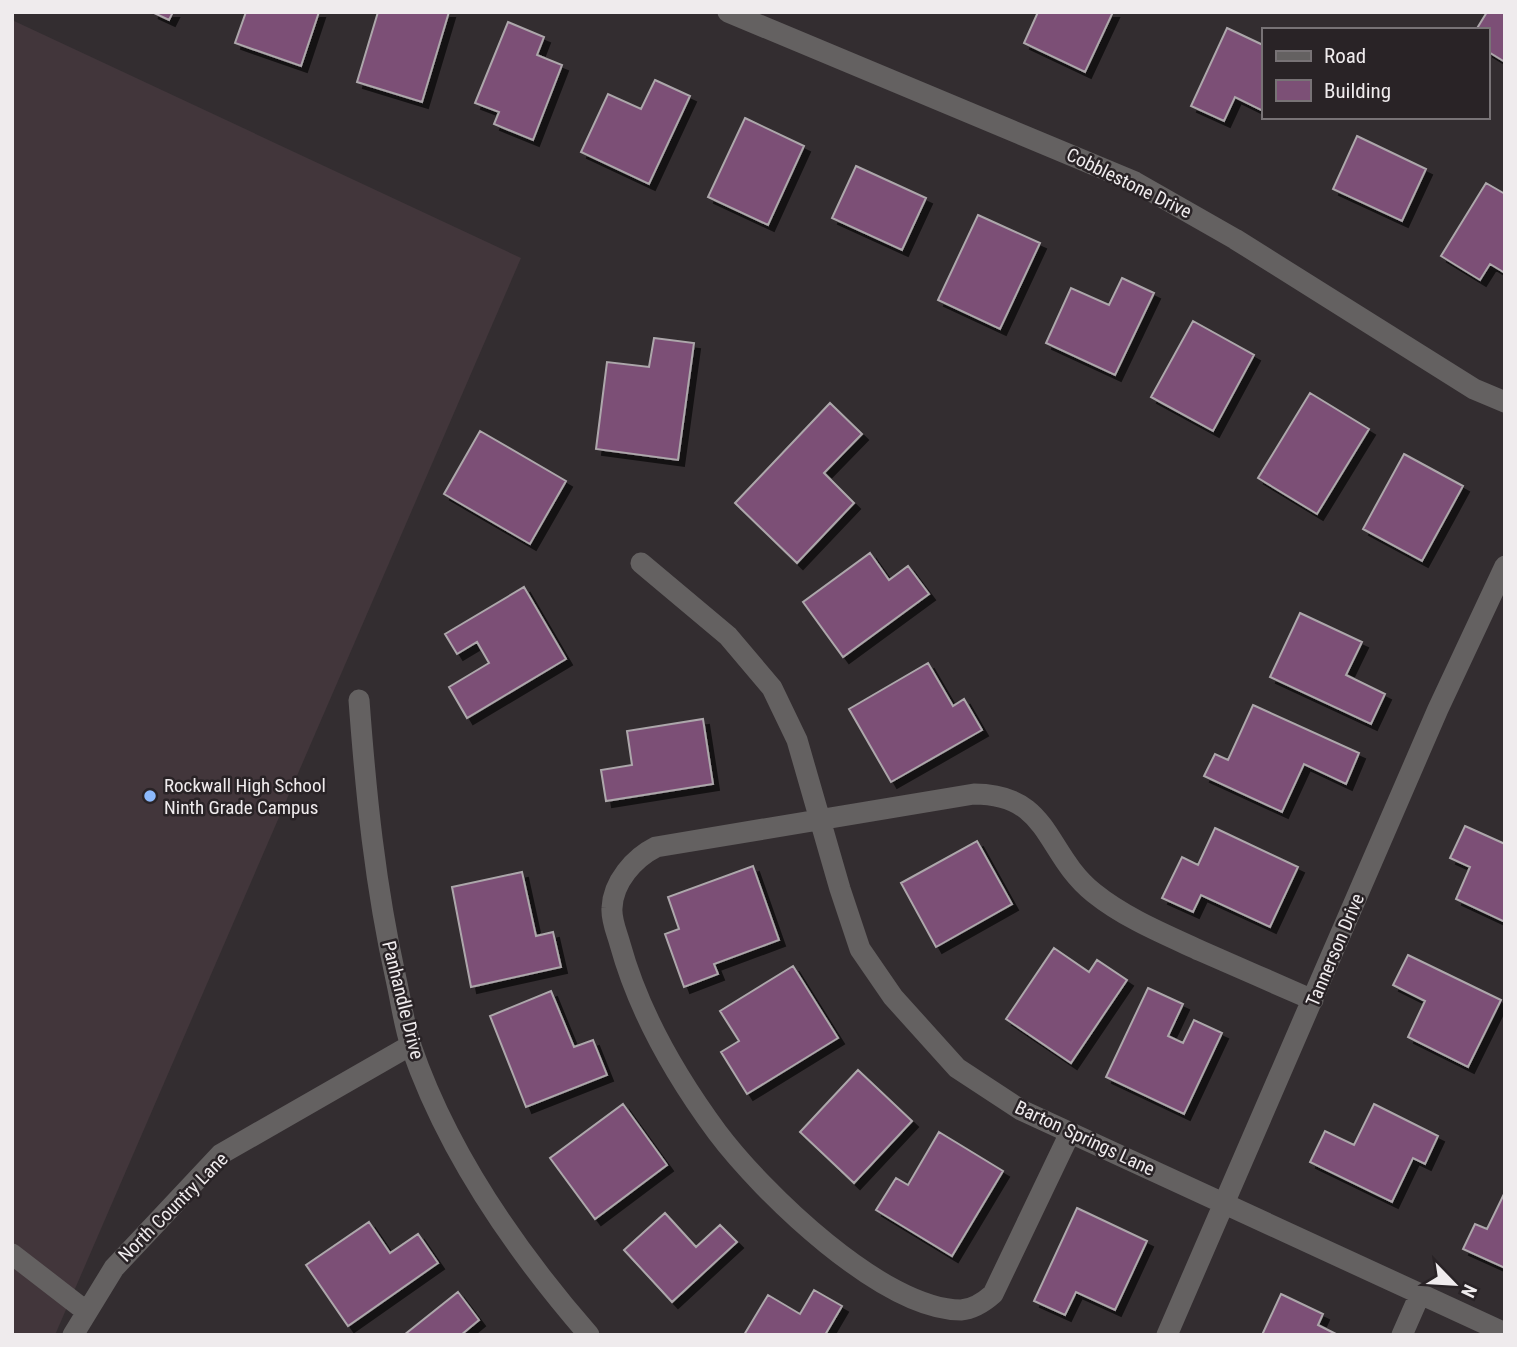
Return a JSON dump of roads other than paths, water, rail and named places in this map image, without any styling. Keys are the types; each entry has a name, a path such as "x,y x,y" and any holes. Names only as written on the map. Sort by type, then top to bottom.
{"street":[{"name":"Cobblestone Drive","path":"728,12 1135,182 1235,239 1474,389 1505,402"},
{"name":"Barton Springs Lane","path":"641,563 728,636 772,688 797,740 860,949 893,997 957,1068 1021,1110 1505,1333"},
{"name":"Tannerson Drive","path":"1167,1335 1438,709 1505,566"},
{"name":"Panhandle Drive","path":"359,699 368,824 382,917 411,1045 445,1130 495,1211 548,1287 589,1335"},
{"path":"1070,1133 993,1294 981,1304 963,1310 925,1304 885,1285 798,1218 765,1188 719,1134 681,1080 637,996 611,911 614,895 626,872 643,853 656,846 974,794 989,794 1028,808 1074,874 1093,893 1124,913 1178,941 1313,1000"},
{"name":"North Country Lane","path":"73,1335 114,1268 221,1154 411,1045"},
{"path":"12,1254 87,1312"},
{"path":"1402,1335 1420,1294"}],"place":[{"name":"Rockwall High School Ninth Grade Campus","path":"150,796"}]}
